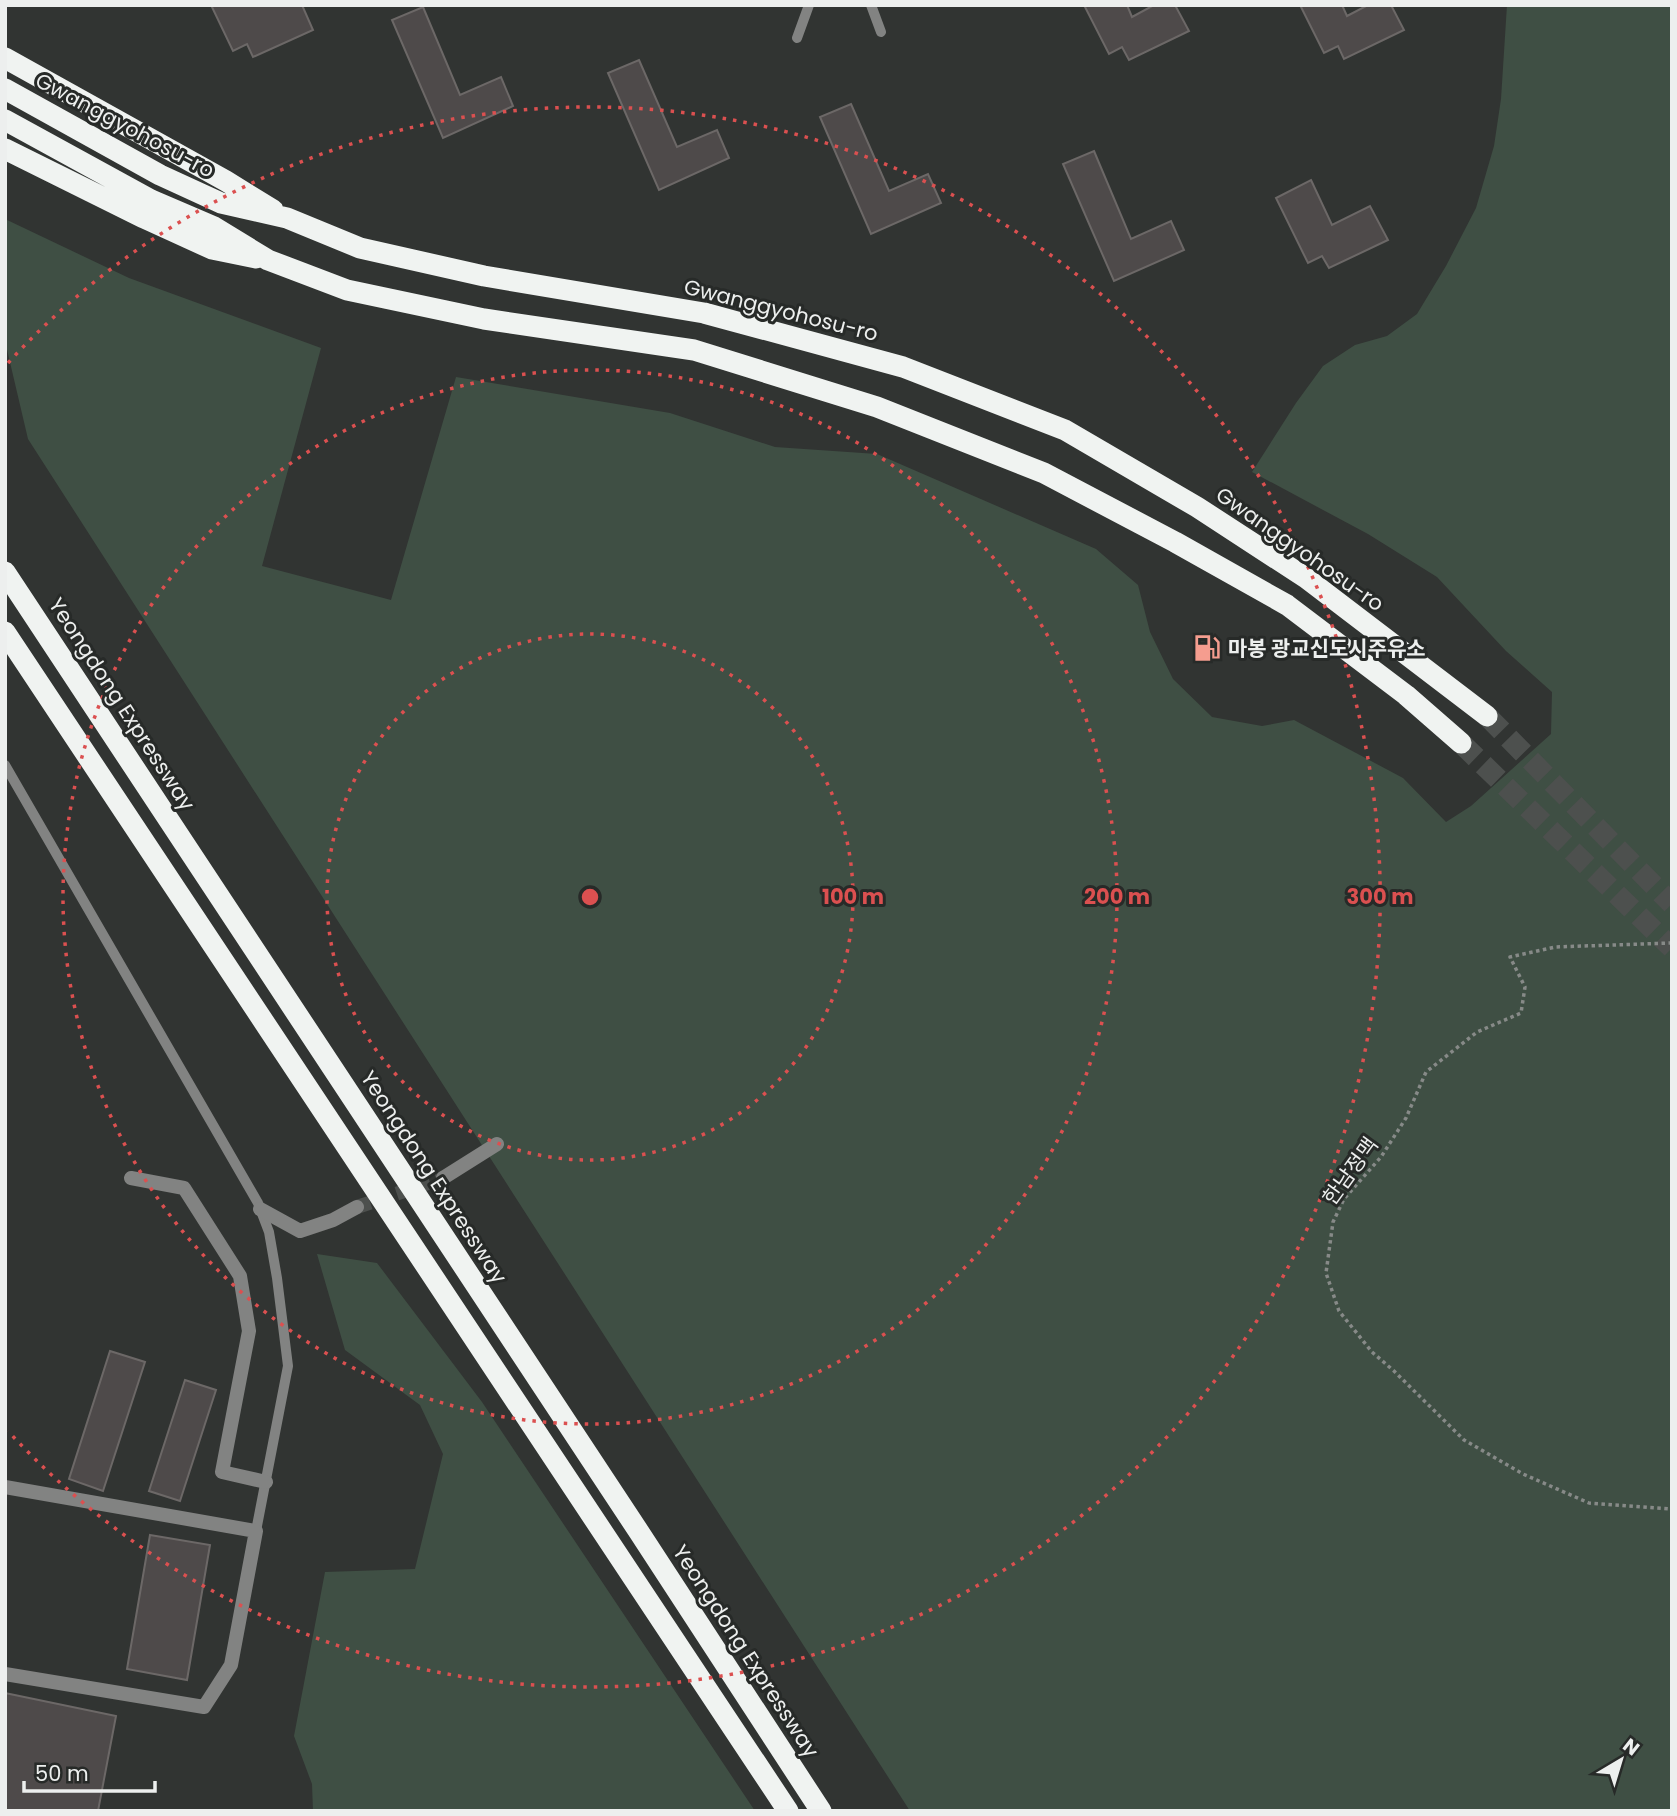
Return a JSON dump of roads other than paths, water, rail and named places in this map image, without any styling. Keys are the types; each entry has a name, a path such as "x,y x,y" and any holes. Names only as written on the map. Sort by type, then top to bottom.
{"highway":[{"path":"5,58 287,218"},
{"name":"Gwanggyohosu-ro","path":"5,89 160,175 221,203 287,218 360,248 484,276 704,313 903,367 1065,430 1197,507 1307,578 1487,716"},
{"path":"5,120 151,200 214,227 268,260"},
{"path":"5,149 212,249 268,260 347,290 484,320 694,350 877,407 1044,473 1287,605 1406,695 1461,743"},
{"name":"Yeongdong Expressway","path":"5,572 821,1811"},
{"path":"5,632 788,1811"}],"street":[{"path":"443,1178 497,1144"},
{"path":"131,1178 184,1188 240,1276 249,1331 222,1472 266,1482"},
{"path":"260,1209 300,1231 332,1220 357,1207"},
{"path":"5,1487 256,1531 231,1665 204,1707 5,1674"}],"lane":[{"path":"797,38 809,5"},
{"path":"871,5 881,32"},
{"path":"5,765 260,1209 269,1232 288,1366 256,1531"}],"tunnel":[{"path":"1487,716 1672,904"},
{"path":"1461,743 1672,948"},
{"path":"357,1207 443,1178"}],"place":[{"name":"마봉 광교신도시주유소","path":"1207,648"}]}
